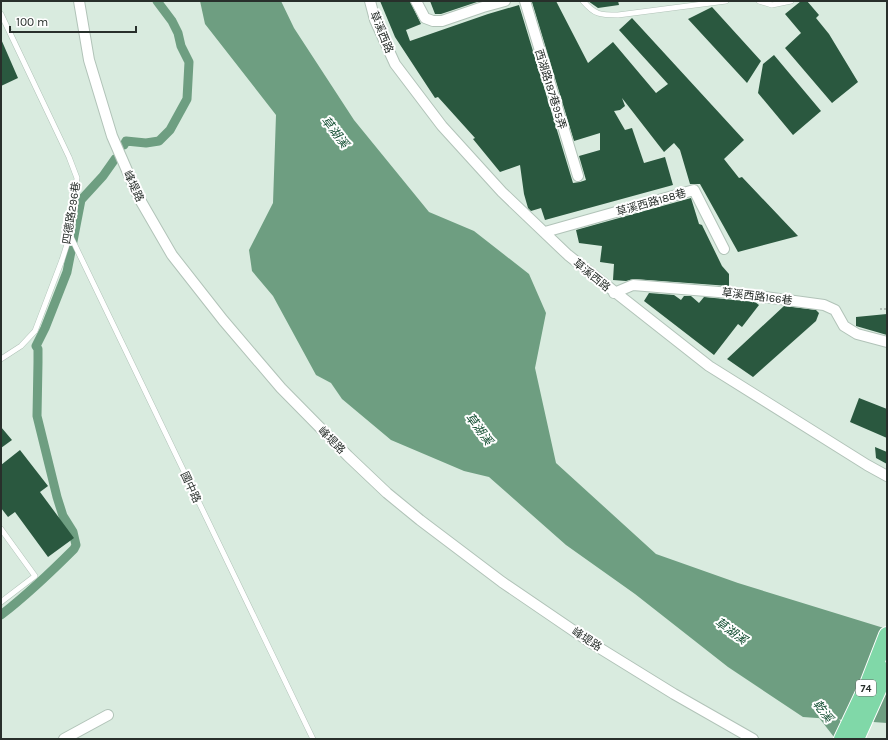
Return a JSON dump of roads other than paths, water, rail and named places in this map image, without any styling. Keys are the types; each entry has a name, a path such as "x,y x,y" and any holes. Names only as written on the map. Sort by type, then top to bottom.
{"highway":[{"name":"74","path":"842,739 868,684 887,635"},
{"name":"74","path":"856,739 887,670"}],"street":[{"name":"峰堤路","path":"79,1 90,60 112,136 139,198 172,255 222,320 281,388 387,493 502,582 600,648 674,694 753,739"},
{"name":"草溪西路","path":"370,1 375,20 395,64 426,106 455,141 502,192 568,255 709,366 887,476"},
{"path":"416,1 425,18 433,21 442,21 505,1"},
{"name":"西湖路187巷95弄","path":"525,1 578,176"},
{"name":"草溪西路188巷","path":"545,232 694,190 724,249"},
{"name":"草溪西路166巷","path":"614,292 634,285 743,294 824,305 835,310 844,326 857,334 887,342"},
{"path":"64,739 108,715"}],"lane":[{"path":"582,1 592,11 604,15 726,1"},
{"path":"759,1 772,5 790,1"},
{"name":"四德路296巷","path":"1,14 69,157 77,178 70,235 35,331 21,346 1,359"},
{"name":"國中路","path":"70,235 313,739"},
{"path":"1,529 35,576 1,602"}],"water":[{"name":"草湖溪","path":"200,1 281,1 294,28 354,120 429,212 474,231 529,274 546,313 535,368 556,463 656,554 738,583 887,629 887,723 803,717 728,667 635,594 566,545 489,477 464,471 391,440 342,399 331,383 316,375 273,296 252,271 249,250 273,203 276,115 205,24"}],"waterway":[{"path":"124,145 126,141 146,143 159,141 170,130 187,99 189,62 181,46 178,33 172,21 157,1"},
{"path":"1,615 48,575 74,549 76,545 73,532 63,516 57,497 37,416 38,349 36,346 45,328 67,272 81,200 103,176 115,159"},
{"name":"乾溪","path":"817,703 845,739"}]}
